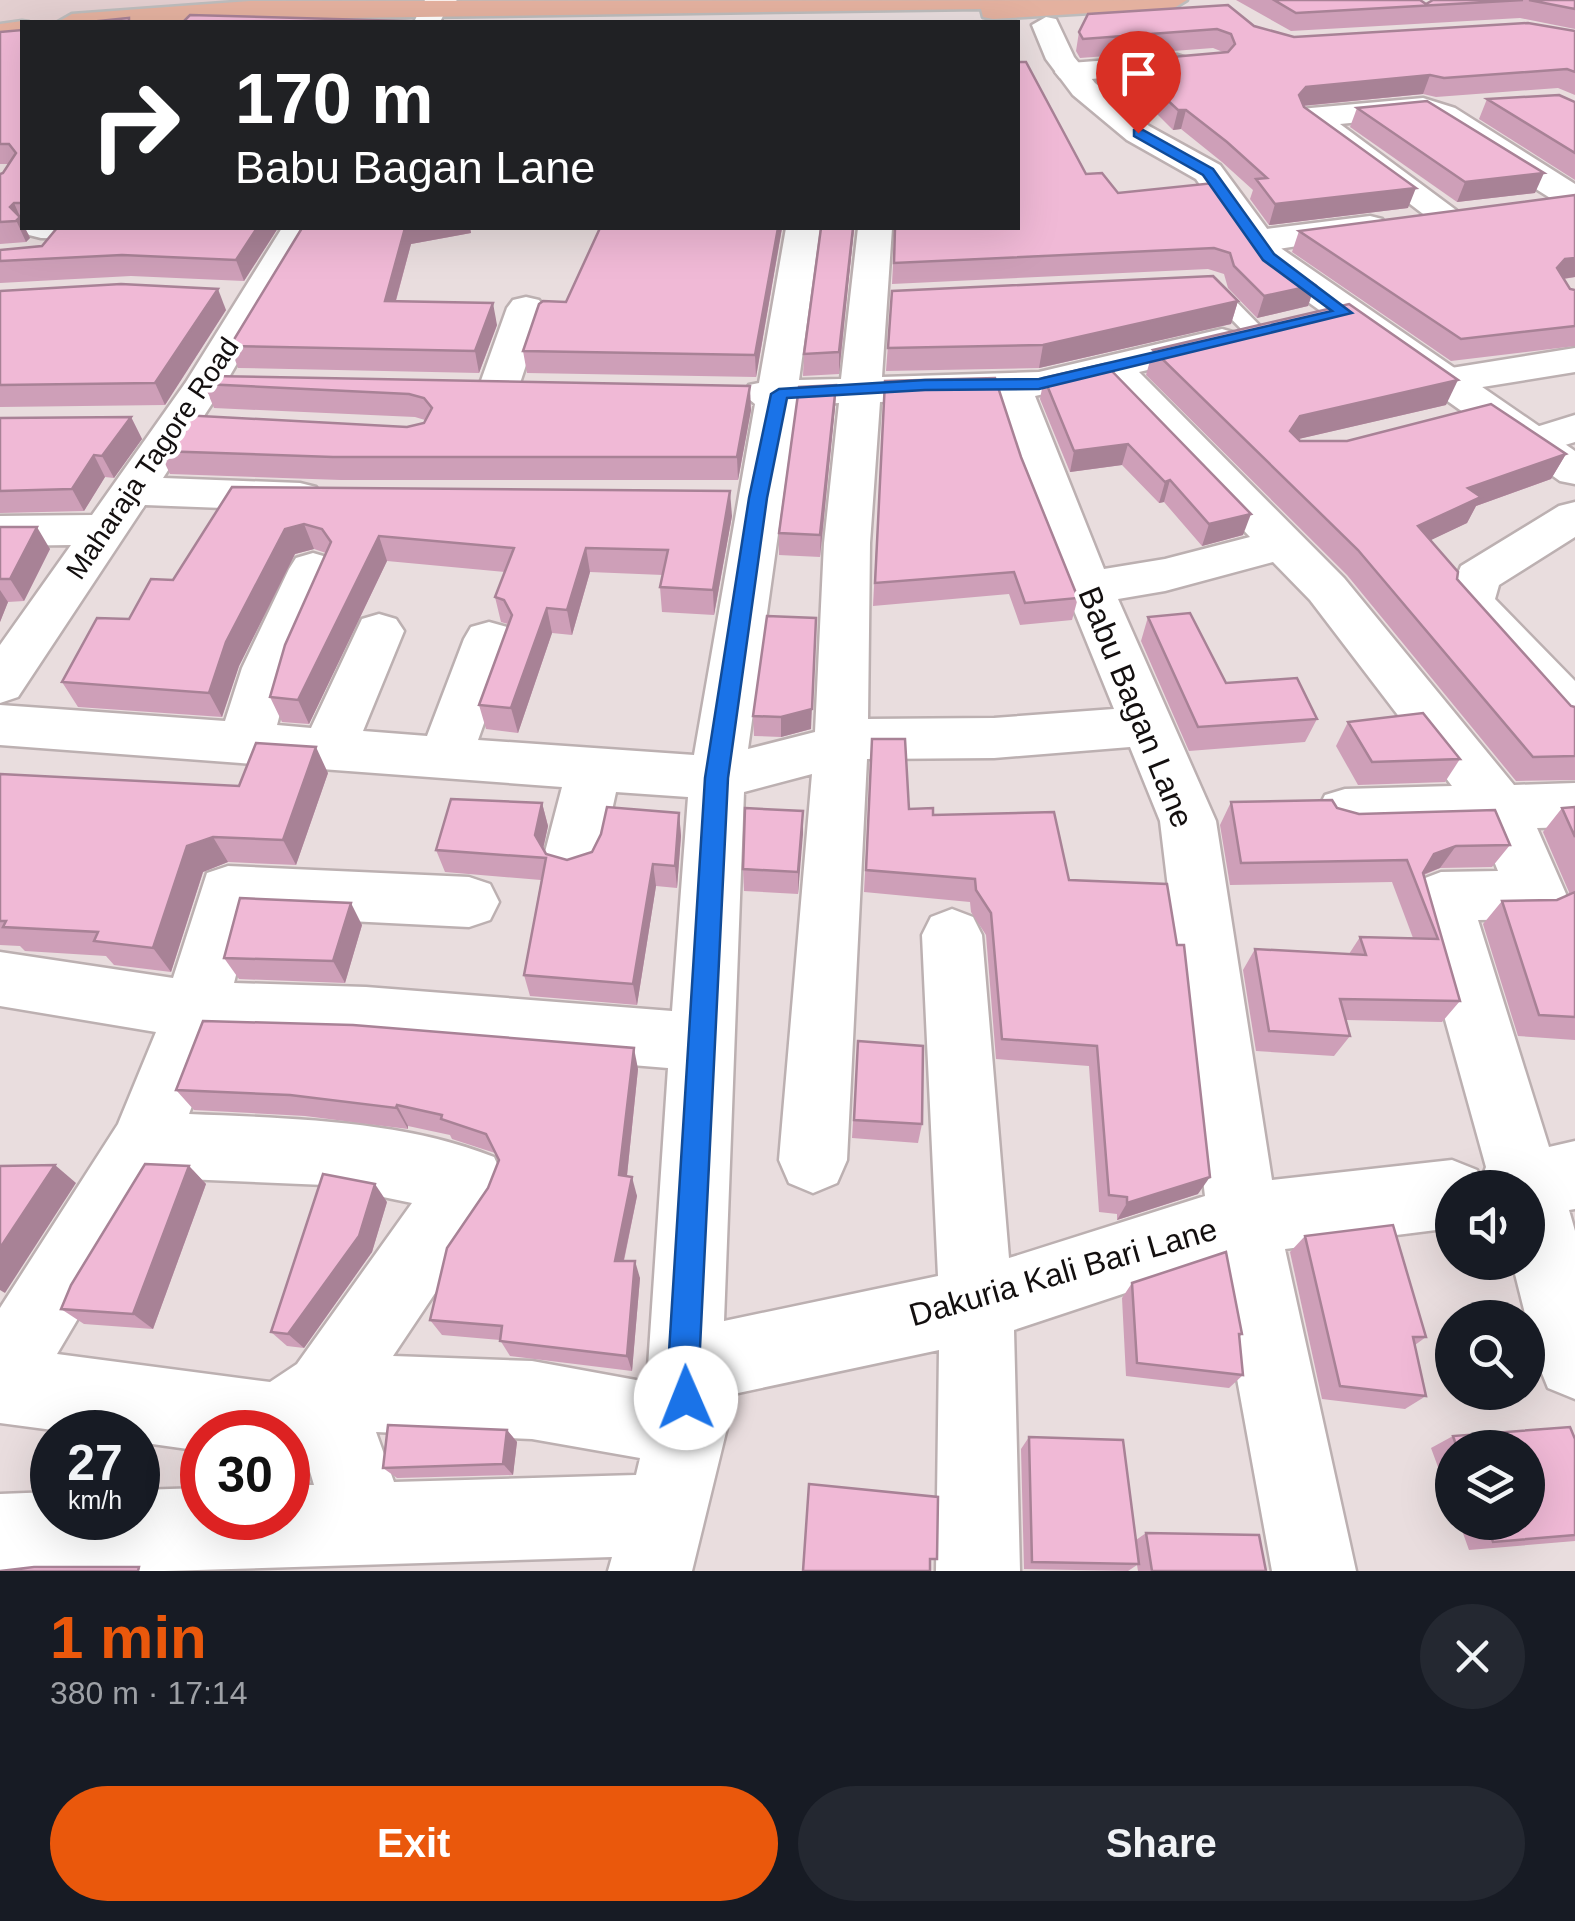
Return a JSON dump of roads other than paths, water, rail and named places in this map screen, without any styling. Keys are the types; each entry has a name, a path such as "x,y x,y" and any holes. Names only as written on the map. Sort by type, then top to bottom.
{"main road":[{"path":"95,20 198,11 940,14 1186,7"},
{"path":"712,11 1032,17"},
{"path":"314,20 433,12"}],"street":[{"path":"1186,7 1032,17 1060,59 1098,103 1124,123 1208,172 1269,257 1575,472"},
{"path":"1070,72 1213,61"},
{"path":"1444,115 1446,108 1484,106"},
{"path":"1259,242 1462,214 1311,117 1422,107 1444,115 1575,200"},
{"path":"1517,208 1575,200"},
{"path":"24,234 38,256 58,230"},
{"path":"132,230 168,231"},
{"name":"Maharaja Tagore Road","path":"6,667 195,408 239,296 297,230"},
{"path":"34,1546 366,1524 658,1543 686,1398 716,778 738,498 751,393 802,230"},
{"path":"813,1160 841,746 847,543 862,389 890,299 874,230"},
{"path":"1168,286 1208,284"},
{"path":"498,389 526,308"},
{"path":"751,393 1039,384 1344,313"},
{"path":"1445,382 1575,360"},
{"path":"1111,367 1328,590 1499,806 1538,894 1442,897 1529,1170"},
{"name":"Babu Bagan Lane","path":"1010,384 1049,495 1188,821 1243,1219 1314,1571"},
{"path":"1431,425 1486,410"},
{"path":"1532,442 1575,428"},
{"path":"133,492 341,498"},
{"path":"1575,516 1478,577 1470,602 1575,714"},
{"path":"0,531 105,530"},
{"path":"1089,588 1165,575 1286,543"},
{"path":"245,744 267,668 312,569"},
{"path":"328,750 379,631"},
{"path":"445,758 488,639"},
{"path":"0,726 716,778 875,738 994,738 1147,726"},
{"path":"573,856 594,769"},
{"path":"1345,811 1575,804"},
{"path":"0,1377 144,1145 196,1010 228,890 469,902"},
{"path":"952,935 976,1304 978,1571"},
{"path":"0,979 196,1010 366,1015 702,1042"},
{"path":"0,1385 279,1422 324,1392 470,1180 325,1152 144,1145"},
{"name":"Dakuria Kali Bari Lane","path":"686,1398 1243,1219 1435,1196"},
{"path":"1545,1232 1575,1361"},
{"path":"324,1392 532,1400 686,1398"},
{"path":"324,1392 366,1524"}],"lane":[{"path":"1208,284 1256,334"}]}
